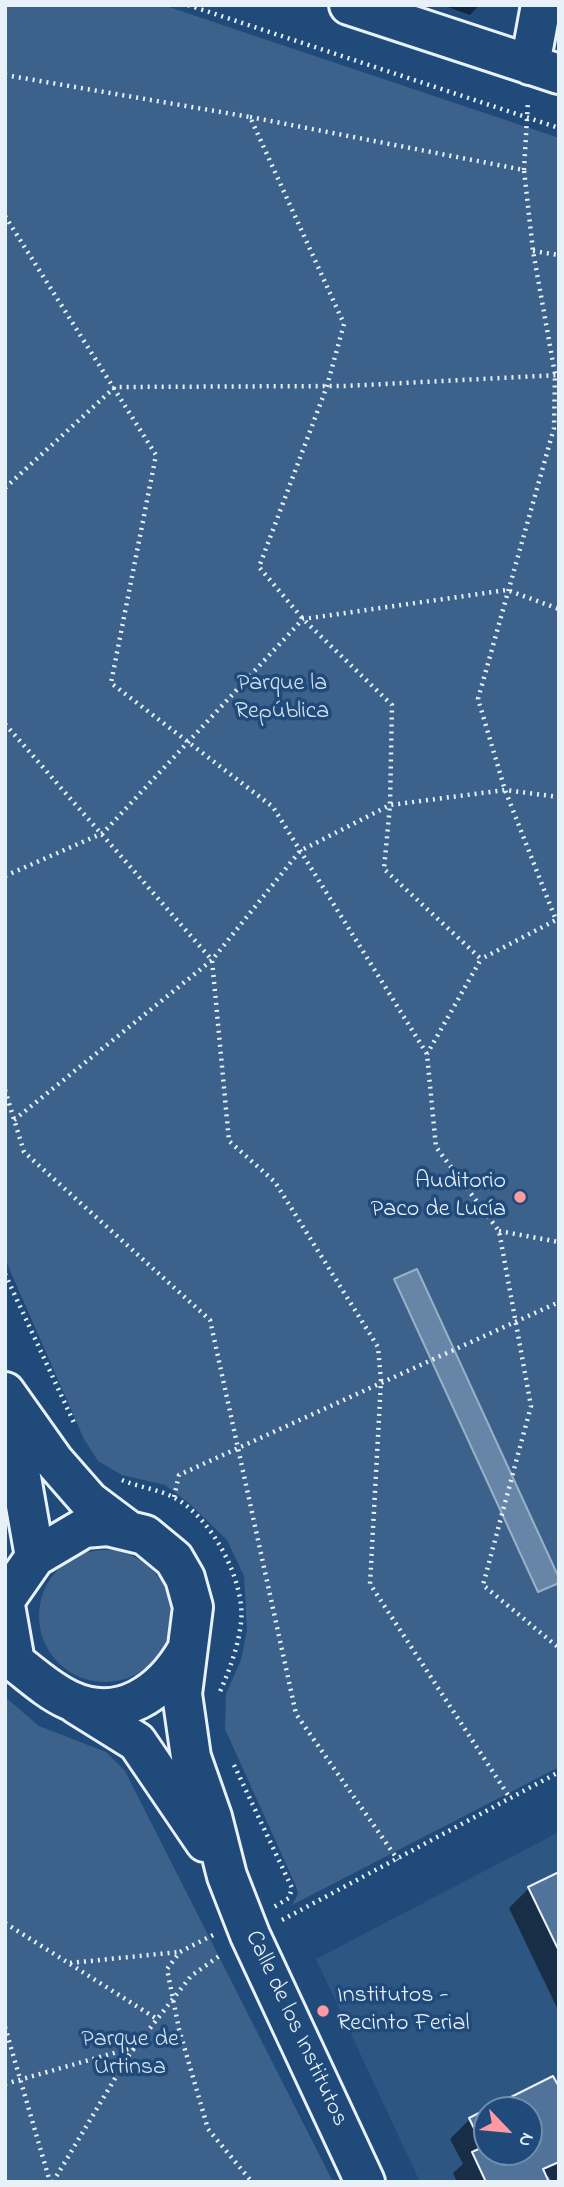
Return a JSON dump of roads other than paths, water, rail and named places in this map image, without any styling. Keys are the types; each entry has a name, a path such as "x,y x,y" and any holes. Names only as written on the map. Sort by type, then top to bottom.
{"street":[{"path":"349,5 544,70 541,5"},
{"path":"5,1392 54,1461 89,1501 129,1531"},
{"path":"5,1424 18,1460 35,1557"},
{"path":"108,1526 129,1531 145,1535 174,1559 186,1578 193,1607 189,1647 173,1675 150,1695 107,1707 72,1701 10,1661 5,1603 35,1557 84,1528 108,1526"},
{"name":"Calle de los Institutos","path":"189,1647 182,1694 191,1757 212,1817 226,1876 250,1935 365,2182"},
{"name":"Calle de los Institutos","path":"72,1701 137,1742 226,1876"}],"place":[{"name":"Auditorio Paco de Lucía","path":"520,1197"},
{"name":"Institutos - Recinto Ferial","path":"323,2011"}],"park label":[{"name":"Parque la República","path":"282,699"},
{"name":"Parque de Urtinsa","path":"130,2055"}]}
